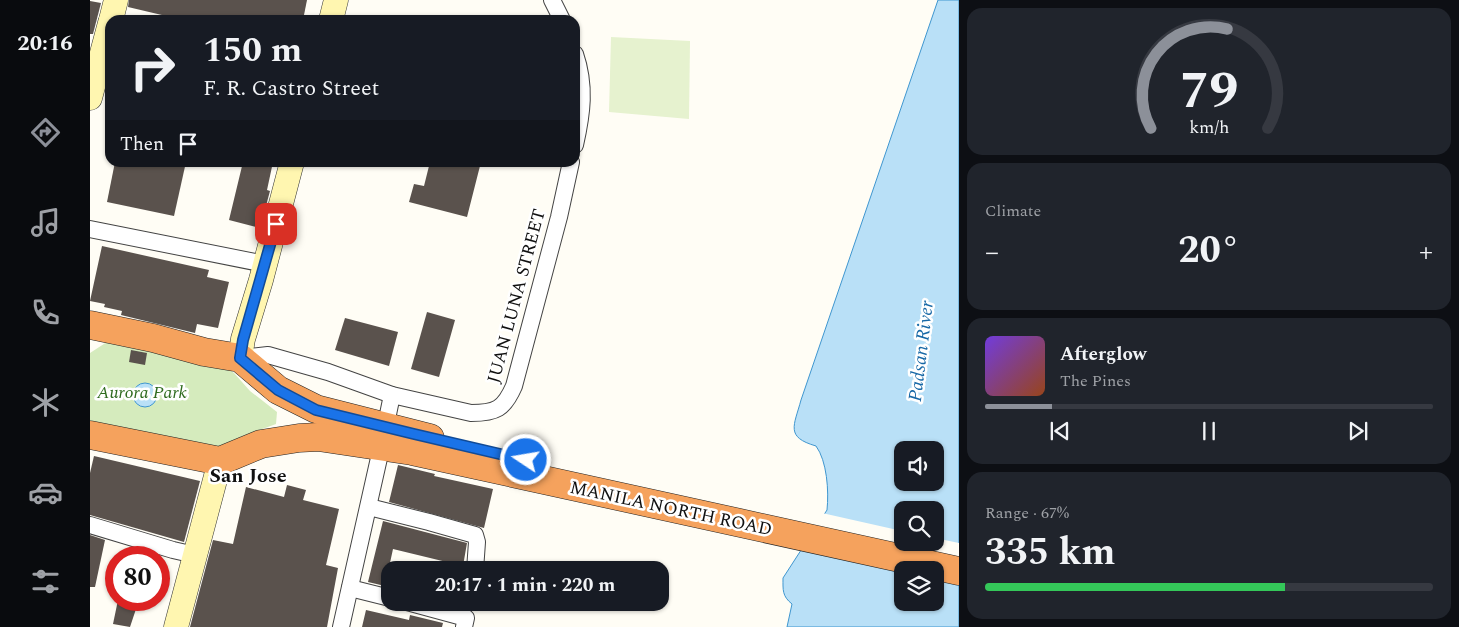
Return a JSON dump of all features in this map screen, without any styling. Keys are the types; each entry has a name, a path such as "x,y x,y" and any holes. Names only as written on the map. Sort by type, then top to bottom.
{"highway":[{"path":"90,325 153,338 204,352 240,358"},
{"path":"90,342 116,330"},
{"name":"MANILA NORTH ROAD","path":"240,358 278,390 316,410 506,464 959,571"},
{"path":"91,434 220,460"},
{"name":"MANILA NORTH ROAD","path":"220,460 261,444 299,438 318,438 506,464 894,539"},
{"path":"944,550 959,553"}],"main road":[{"path":"332,15 336,0"},
{"path":"90,98 96,52 105,28"},
{"path":"240,358 243,340 291,167"},
{"path":"176,627 220,460"}],"street":[{"path":"552,0 560,15"},
{"path":"580,75 583,100 580,123"},
{"name":"JUAN LUNA STREET","path":"240,358 268,355 328,372 392,395 471,413 498,409 507,401 514,386 559,217 570,167"},
{"path":"90,229 265,264"},
{"path":"386,424 392,395"},
{"path":"340,627 379,458"},
{"path":"369,507 475,535 477,542 476,561"},
{"path":"90,525 195,555"},
{"path":"350,588 381,596"},
{"path":"445,611 466,616"}],"green space":[{"path":"611,37 690,41 689,119 609,112"},
{"name":"Aurora Park","path":"110,340 223,365 234,373 250,391 277,412 276,424 243,436 218,449 90,422 90,353"}],"water":[{"name":"Padsan River","path":"938,0 959,0 959,627 787,627 792,604 785,595 783,578 827,510 828,502 825,468 820,452 816,446 806,443 796,434 794,424"},
{"path":"145,383 154,386 157,395 154,404 145,407 136,404 133,395 136,386"}],"pier":[{"path":"822,513 894,529 894,551 944,551 944,540 959,543 959,584 944,581 944,561 894,561 894,570 799,550"}],"building":[{"path":"129,0 307,0 304,15 162,15 128,7"},
{"path":"90,1 101,3 93,34 90,34"},
{"path":"114,167 185,167 174,216 107,202"},
{"path":"242,167 272,167 267,190 270,191 260,228 229,220"},
{"path":"429,167 480,167 467,217 409,202 414,184 424,186"},
{"path":"102,246 209,270 207,277 229,282 218,328 197,324 195,333 121,315 122,311 104,307 105,304 90,301"},
{"path":"427,312 455,320 439,377 411,369"},
{"path":"345,318 398,332 389,366 335,350"},
{"path":"131,350 147,353 145,365 129,362"},
{"path":"94,456 200,481 184,542 90,515 90,473"},
{"path":"398,465 435,474 434,476 493,489 484,528 389,502"},
{"path":"287,485 306,490 303,500 339,509 326,565 338,568 327,627 190,627 213,540 233,544 246,487 284,497"},
{"path":"383,521 467,543 464,561 442,561 393,549 390,561 381,561 381,585 368,582"},
{"path":"90,535 105,540 95,587 90,587"},
{"path":"366,610 409,620 410,615 443,623 442,627 362,627"},
{"path":"116,611 135,611 130,627 113,624"}],"district":[{"name":"San Jose","path":"248,475"}],"route":[{"path":"276,224 243,340 240,358 278,390 316,410 526,460"}]}
